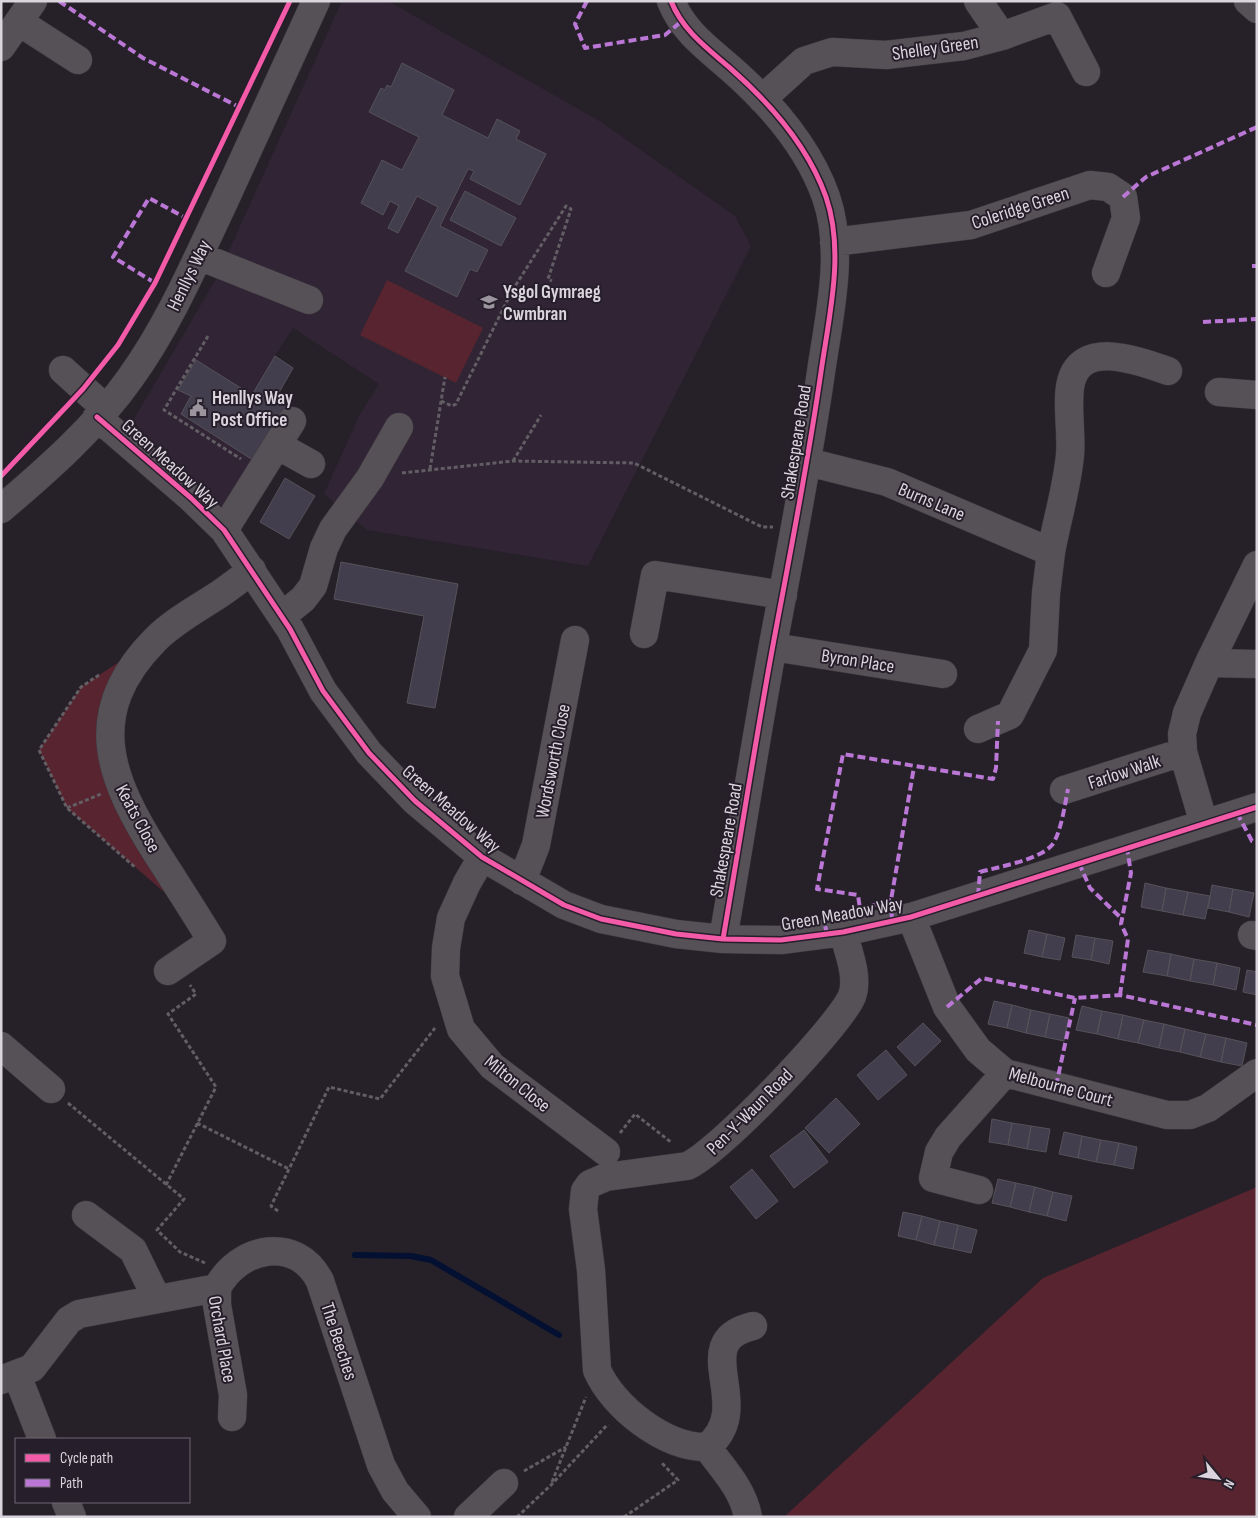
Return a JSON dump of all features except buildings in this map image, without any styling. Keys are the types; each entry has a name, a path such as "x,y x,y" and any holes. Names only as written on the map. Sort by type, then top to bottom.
{"street":[{"name":"Henllys Way","path":"1,509 44,473 101,413 130,378 161,331 199,256 316,1"},
{"name":"Shakespeare Road","path":"671,1 676,14 698,42 731,69 762,99 786,127 810,161 826,198 834,242 834,285 808,462 773,646 723,939"},
{"path":"978,1 1002,36"},
{"path":"1248,1 1257,9"},
{"path":"1,47 26,11 78,60"},
{"name":"Shelley Green","path":"762,99 804,61 832,52 886,54 964,46 1002,36 1057,16 1086,72"},
{"name":"Coleridge Green","path":"834,242 972,225 1090,185 1108,187 1123,197 1126,218 1106,273"},
{"path":"199,256 309,300"},
{"path":"978,729 1010,715 1043,650 1046,593 1051,552 1070,455 1071,382 1078,368 1091,359 1126,357 1168,371"},
{"name":"Green Meadow Way","path":"63,370 101,413 224,530 282,616 323,691 369,753 415,801 482,857 564,905 601,919 676,934 723,939 781,940 843,932 911,917 1257,807"},
{"path":"1219,392 1257,395"},
{"path":"224,530 292,421"},
{"path":"282,616 303,599 313,586 324,548 333,529 370,478 399,427"},
{"path":"277,445 311,464"},
{"name":"Burns Lane","path":"808,462 888,482 1051,552"},
{"name":"Farlow Walk","path":"1204,824 1183,752 1182,734 1187,714 1257,565"},
{"name":"Keats Close","path":"172,968 212,941 132,815 120,787 110,752 110,723 119,690 136,662 163,632 252,570"},
{"path":"644,634 655,575 783,595"},
{"name":"Wordsworth Close","path":"522,881 536,845 576,640"},
{"name":"Byron Place","path":"773,646 943,674"},
{"path":"1210,663 1257,664"},
{"name":"Farlow Walk","path":"1064,790 1183,752"},
{"name":"Milton Close","path":"482,857 467,883 451,918 446,948 446,976 452,1006 461,1028 492,1066 606,1152"},
{"name":"Melbourne Court","path":"911,917 947,1007 978,1050 1005,1073 1167,1115 1190,1114 1208,1108 1257,1073"},
{"name":"Pen-Y-Waun Road","path":"597,1370 591,1270 583,1209 585,1191 590,1184 606,1177 679,1168 696,1162 721,1143 820,1040 845,1009 852,994 853,973 843,932"},
{"path":"1,1046 52,1089"},
{"path":"979,1190 932,1178 939,1152 948,1137 1005,1073"},
{"path":"86,1215 133,1250 158,1300"},
{"name":"The Beeches","path":"222,1281 242,1259 253,1254 263,1252 282,1253 300,1258 308,1263 315,1272 381,1465 396,1491 417,1517"},
{"name":"Orchard Place","path":"9,1378 39,1362 74,1317 158,1300 222,1281"},
{"name":"Orchard Place","path":"222,1281 216,1305 234,1395 232,1417"},
{"path":"597,1370 606,1388 624,1407 660,1434 689,1446 707,1447 721,1433 727,1416 722,1359 725,1344 737,1330 753,1326"},
{"path":"9,1378 41,1438"},
{"path":"707,1447 738,1489 748,1517"},
{"path":"468,1517 504,1483"},
{"path":"66,1503 72,1517"}],"path":[{"path":"442,401 452,406 456,404 512,291 566,206 571,209 548,279 552,281"},
{"path":"208,336 164,410 261,472"},
{"path":"430,469 445,378"},
{"path":"513,461 541,415"},
{"path":"396,473 513,461 634,463 762,527 796,528"},
{"path":"66,808 120,787"},
{"path":"166,1185 216,1087 168,1014 196,994 172,968"},
{"path":"278,1211 271,1206 329,1087 380,1099 452,1006"},
{"path":"52,1089 184,1199 157,1230 180,1252 222,1281"},
{"path":"606,1152 635,1114 696,1162"},
{"path":"197,1123 289,1169"},
{"path":"551,1485 597,1370"},
{"path":"516,1517 551,1485 624,1407"},
{"path":"504,1483 566,1447"},
{"path":"624,1517 678,1480 659,1460"}],"shaded area":[{"name":"Ysgol Gymraeg Cwmbran","path":"342,1 388,1 598,120 735,216 751,246 588,566 367,530 324,494 359,416 379,384 293,328 275,356 293,368 277,396 290,404 298,416 228,508 220,505 140,431 134,419 217,277"},
{"path":"387,280 483,328 456,383 360,335"},
{"path":"128,656 105,720 171,898 67,808 39,750 81,687"},
{"path":"1257,1187 1257,1517 784,1517 1043,1278"}],"waterway":[{"path":"355,1255 411,1256 431,1260 559,1335"}],"marked path":[{"path":"59,1 143,58 241,108"},
{"path":"587,1 575,24 585,48 665,35 682,21"},
{"path":"1123,197 1146,177 1257,127"},
{"path":"155,283 113,257 149,198 186,218"},
{"path":"1252,266 1257,266"},
{"path":"1203,322 1257,319"},
{"path":"891,900 860,909 858,895 817,889 843,754 993,779 996,768 998,721"},
{"path":"892,921 891,900 914,767"},
{"path":"978,896 980,872 1028,859 1038,855 1052,845 1060,826 1068,789"},
{"path":"1237,813 1252,841 1257,842"},
{"path":"1120,995 1128,939 1121,924 1131,873 1127,848"},
{"path":"1079,863 1090,888 1122,919"},
{"path":"827,934 823,917 860,909"},
{"path":"947,1007 982,978 1075,998 1120,995 1257,1025"},
{"path":"1056,1086 1075,998"}],"cycle path":[{"path":"1,476 83,389 118,345 155,283 290,1"},
{"path":"671,1 676,12 689,30 759,96 786,126 798,143 809,160 826,197 832,218 834,240 834,284 816,406 766,682 723,939"},
{"path":"97,417 191,498 224,530 290,629 323,691 369,753 415,801 482,857 564,905 601,919 676,934 723,939 781,940 843,932 911,917 1257,807"}],"place":[{"name":"Ysgol Gymraeg Cwmbran","path":"489,302"},
{"name":"Henllys Way Post Office","path":"198,408"}]}
